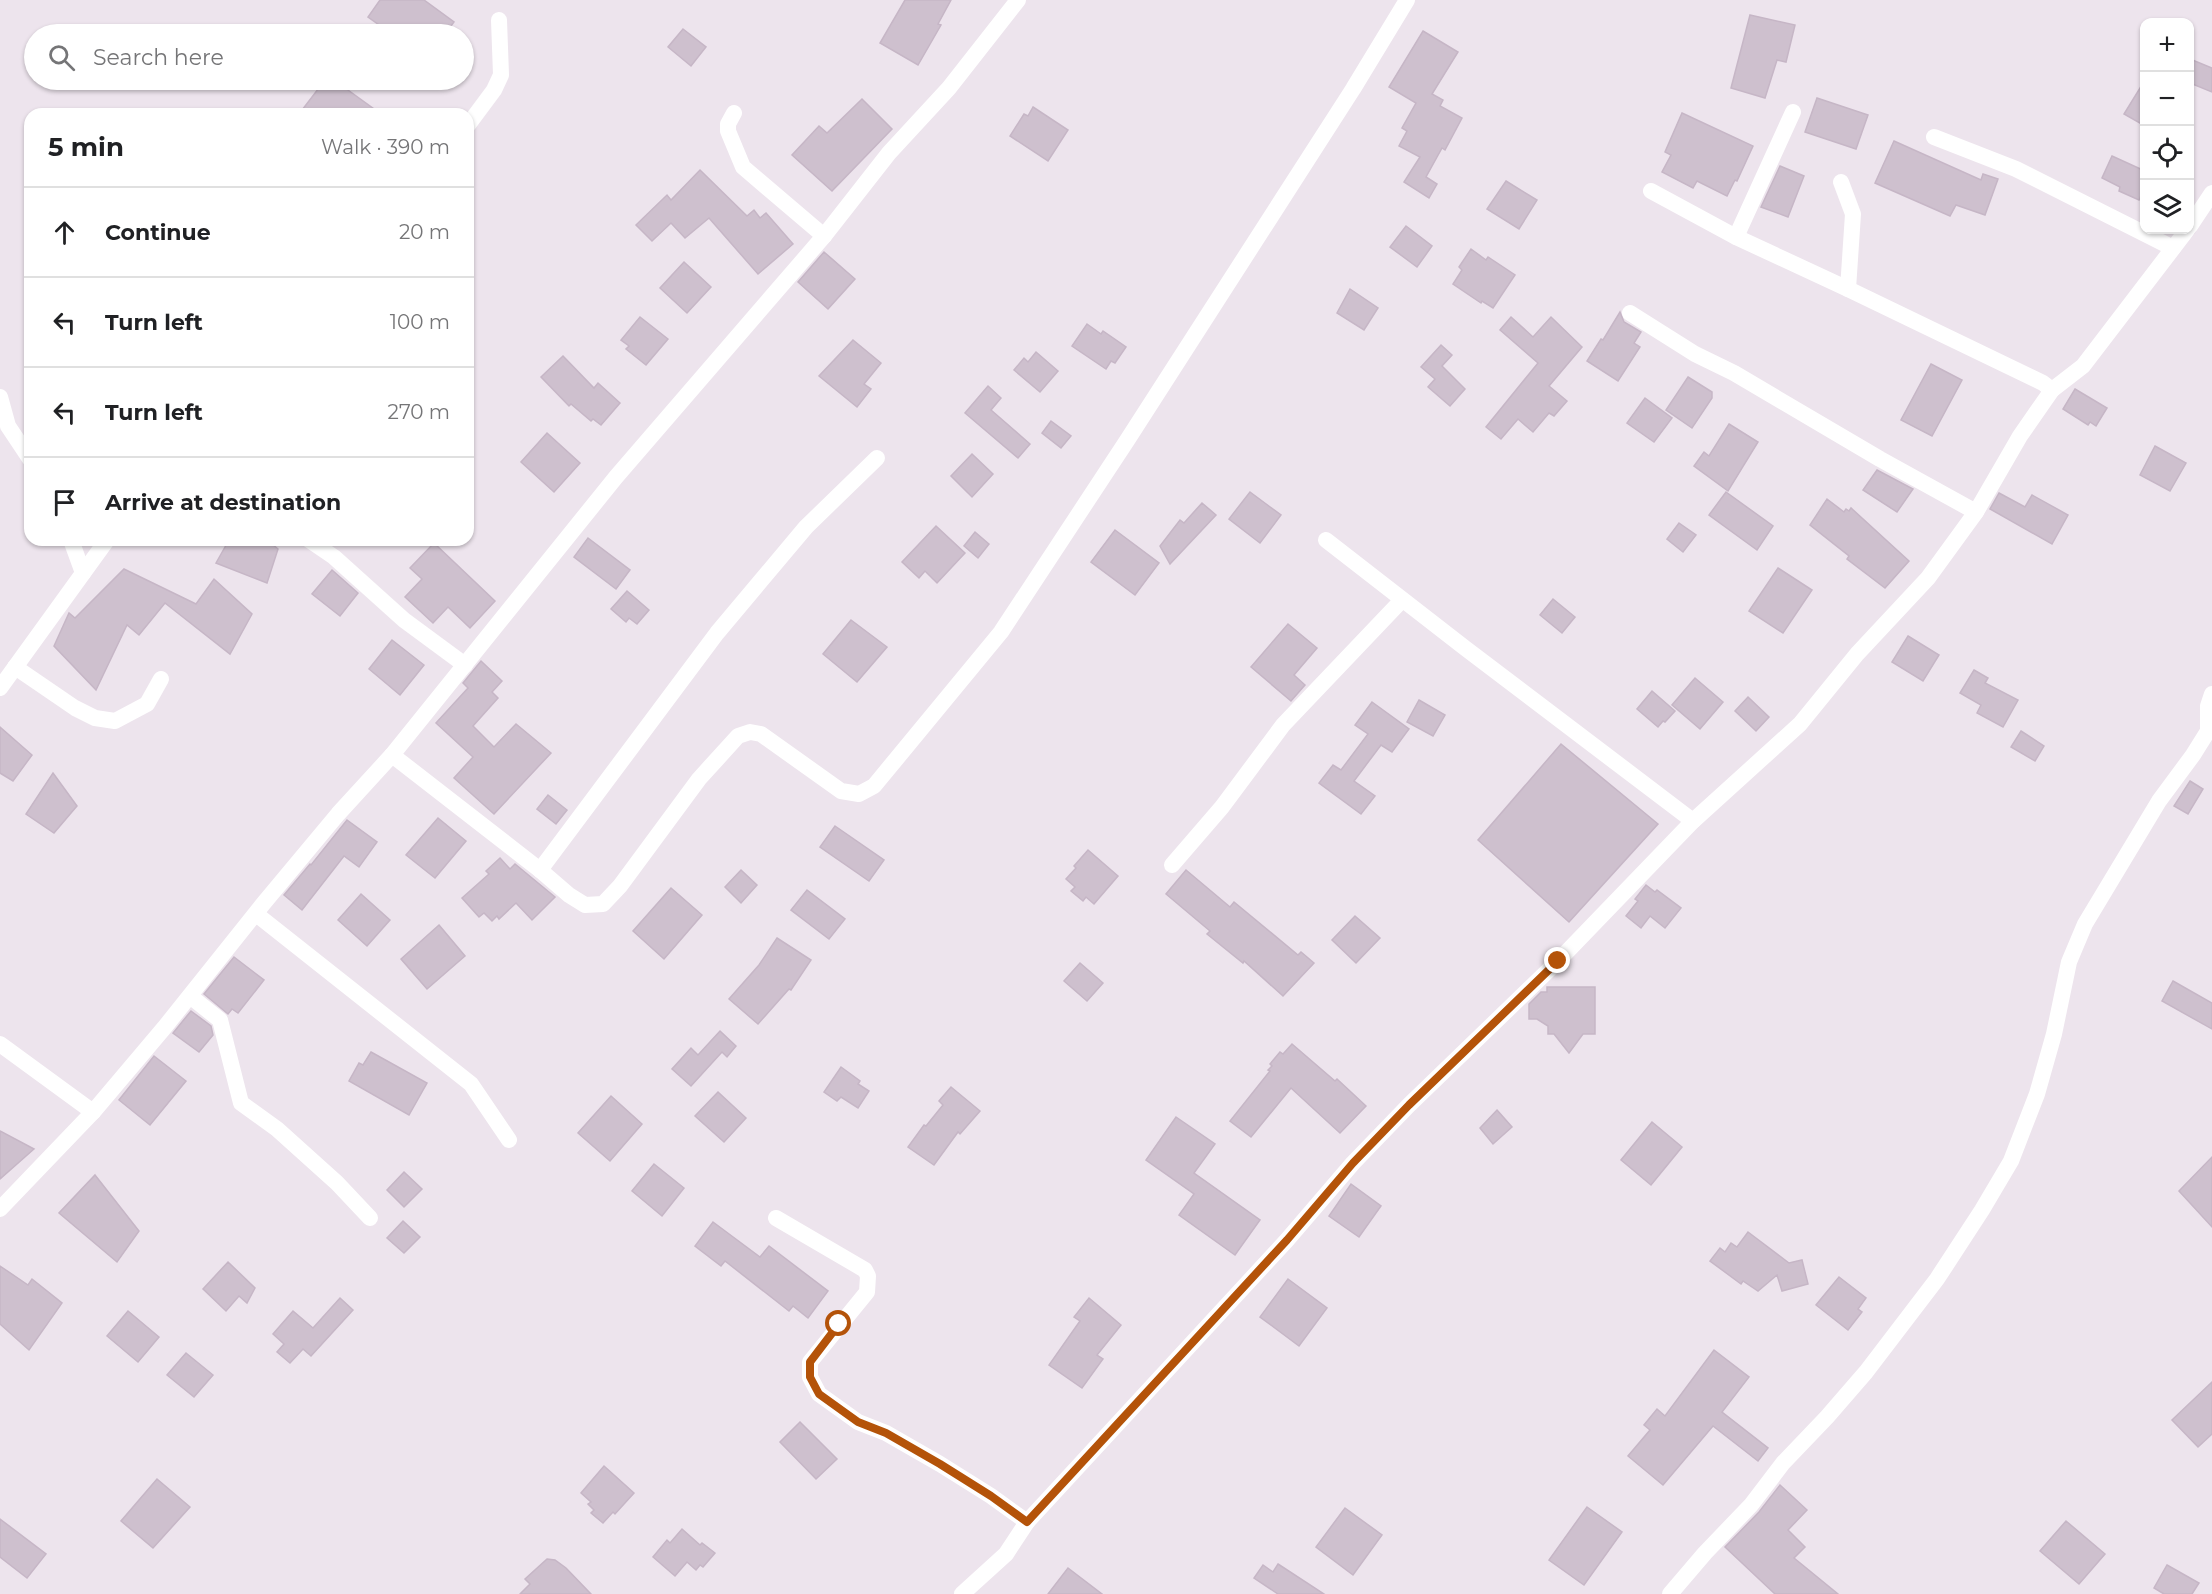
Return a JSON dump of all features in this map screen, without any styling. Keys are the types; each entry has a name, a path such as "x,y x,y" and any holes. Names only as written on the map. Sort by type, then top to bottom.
{"street":[{"path":"0,1209 93,1112 338,814 392,755 616,477 824,236 889,153 949,88 1018,0"},
{"path":"392,755 569,895 585,905 603,904 620,886 699,779 738,736 750,732 761,734 841,791 859,794 874,786 1001,632 1353,89 1407,0"},
{"path":"474,117 495,90 501,75 499,20"},
{"path":"1736,237 1793,112"},
{"path":"734,113 728,124 728,131 743,167 824,236"},
{"path":"1934,137 2016,169 2173,248"},
{"path":"1841,182 1853,214 1848,289"},
{"path":"1651,191 1736,237 2043,383 2052,390"},
{"path":"2194,220 2212,193"},
{"path":"962,1594 1006,1554 1027,1522 1287,1240 1353,1163 1409,1105 1558,961 1693,820 1800,724 1857,654 1928,578 1976,512 2020,436 2052,390 2083,366 2184,234"},
{"path":"1630,313 1695,354 1734,373 1880,459 1976,512"},
{"path":"0,397 8,426 24,450"},
{"path":"540,870 717,633 806,527 878,458"},
{"path":"1326,540 1693,820"},
{"path":"73,546 83,573"},
{"path":"0,688 103,546"},
{"path":"318,546 334,557 404,620 465,665"},
{"path":"1172,865 1222,807 1283,725 1402,600"},
{"path":"15,667 75,708 95,718 115,721 147,704 161,679"},
{"path":"1670,1594 1751,1505 1784,1462 1866,1372 1937,1279 1982,1210 2011,1161 2037,1094 2054,1034 2069,962 2085,924 2159,801 2208,731 2208,706 2212,694"},
{"path":"256,914 471,1084 509,1140"},
{"path":"190,996 220,1020 241,1103 294,1144 337,1183 370,1218"},
{"path":"0,1044 93,1112"},
{"path":"777,1218 865,1270 868,1276 867,1292 810,1362 810,1377 819,1394 858,1422 886,1433 940,1464 1027,1522"}],"building":[{"path":"380,0 424,0 454,22 452,24 378,24 368,17"},
{"path":"905,0 951,0 938,24 941,25 918,65 880,43"},
{"path":"1750,15 1795,25 1786,62 1777,60 1765,98 1731,88"},
{"path":"683,29 706,47 691,66 668,47"},
{"path":"1423,31 1458,52 1432,94 1443,100 1440,106 1462,118 1445,150 1442,148 1426,177 1437,184 1429,198 1404,182 1420,157 1399,146 1407,131 1402,128 1416,103 1389,87"},
{"path":"2194,61 2212,68 2212,92 2194,85"},
{"path":"2140,88 2140,123 2124,114"},
{"path":"317,90 348,90 373,108 304,108"},
{"path":"1817,98 1868,115 1856,149 1805,132"},
{"path":"862,99 892,129 832,191 792,155 819,126 827,133"},
{"path":"1033,107 1068,130 1048,161 1010,136 1024,114 1028,116"},
{"path":"1682,113 1753,146 1737,181 1735,180 1727,196 1697,181 1693,188 1662,172 1671,155 1665,152"},
{"path":"1894,141 1981,180 1983,174 1998,179 1985,215 1956,205 1950,216 1875,183"},
{"path":"2112,156 2140,169 2139,200 2119,191 2120,187 2102,178"},
{"path":"1780,166 1804,176 1788,217 1761,207"},
{"path":"700,170 747,216 754,210 760,218 766,213 793,244 758,274 709,218 685,238 671,223 652,241 636,225 667,195 671,200"},
{"path":"1506,181 1537,200 1519,229 1487,209"},
{"path":"1406,226 1432,246 1417,267 1390,247"},
{"path":"1471,249 1486,260 1488,257 1515,275 1493,308 1482,301 1481,303 1453,284 1462,270 1459,267"},
{"path":"824,252 855,279 828,309 798,282"},
{"path":"684,262 711,287 687,313 660,288"},
{"path":"1350,289 1378,308 1364,330 1337,313"},
{"path":"1620,312 1624,322 1641,332 1634,343 1640,347 1618,381 1587,361"},
{"path":"640,317 668,339 646,365 626,349 629,346 621,340"},
{"path":"1511,317 1533,337 1551,317 1582,347 1549,386 1567,401 1554,416 1549,413 1533,432 1518,419 1501,439 1486,427 1538,363 1500,330"},
{"path":"1087,324 1101,334 1103,331 1126,347 1115,363 1111,361 1106,369 1072,346"},
{"path":"853,340 881,363 864,384 871,389 857,407 819,376"},
{"path":"1441,345 1452,355 1442,366 1465,389 1450,406 1428,387 1435,379 1421,367"},
{"path":"1036,352 1058,371 1040,392 1014,370 1024,358 1028,362"},
{"path":"563,356 594,388 598,383 620,403 601,425 593,419 591,421 571,404 569,406 541,377"},
{"path":"1931,364 1962,380 1932,436 1901,420"},
{"path":"1688,377 1712,392 1712,398 1692,428 1666,410"},
{"path":"988,386 1001,398 991,410 1030,444 1018,458 965,413"},
{"path":"2075,389 2107,408 2096,426 2090,422 2088,425 2063,409"},
{"path":"1645,398 1672,418 1654,442 1627,423"},
{"path":"1051,421 1071,436 1061,448 1042,433"},
{"path":"1729,424 1758,442 1728,491 1694,466 1704,452 1709,456"},
{"path":"547,433 580,463 554,492 521,462"},
{"path":"2155,446 2186,463 2170,491 2140,475"},
{"path":"972,454 993,474 972,497 951,476"},
{"path":"1877,470 1913,489 1897,512 1863,490"},
{"path":"1250,492 1281,515 1260,543 1229,519"},
{"path":"1726,492 1773,526 1757,550 1709,515"},
{"path":"1999,493 2025,507 2032,495 2068,515 2052,544 1990,509"},
{"path":"1827,499 1844,512 1851,508 1909,561 1885,588 1847,559 1849,556 1810,525"},
{"path":"1202,503 1216,515 1170,564 1160,546 1180,520 1184,523"},
{"path":"1679,523 1696,535 1683,552 1667,539"},
{"path":"936,526 965,553 937,583 925,571 919,578 902,562"},
{"path":"1115,530 1159,563 1135,595 1091,562"},
{"path":"975,532 989,544 978,558 964,546"},
{"path":"588,538 630,570 616,589 574,557"},
{"path":"226,546 274,546 278,549 267,583 216,563"},
{"path":"431,546 437,546 495,601 470,628 448,607 433,623 405,597 422,579 410,568"},
{"path":"1778,568 1812,590 1783,633 1749,611"},
{"path":"124,569 196,604 214,579 252,614 230,654 165,603 139,635 127,625 96,690 54,646 69,613 75,618"},
{"path":"332,570 358,593 340,616 312,594"},
{"path":"627,591 649,610 637,624 629,618 626,622 611,609"},
{"path":"1553,599 1575,617 1562,633 1540,615"},
{"path":"851,620 887,647 857,682 823,654"},
{"path":"1288,624 1317,648 1294,675 1305,685 1291,701 1251,667"},
{"path":"1908,636 1939,655 1923,681 1892,662"},
{"path":"392,640 424,665 400,695 369,669"},
{"path":"481,661 502,681 492,692 498,698 473,726 494,747 516,724 551,753 494,814 454,778 473,757 436,723 468,688 463,683"},
{"path":"1974,670 1988,678 1985,683 2018,700 2003,727 1977,713 1981,705 1960,693"},
{"path":"1695,678 1723,702 1700,729 1672,705"},
{"path":"1652,691 1675,711 1658,727 1637,709"},
{"path":"1748,697 1769,717 1756,731 1735,711"},
{"path":"1419,700 1445,715 1433,736 1407,722"},
{"path":"1372,702 1409,729 1392,752 1381,745 1354,781 1375,796 1361,814 1319,783 1333,765 1341,770 1368,734 1355,725"},
{"path":"0,727 32,755 13,781 0,773"},
{"path":"2021,731 2044,746 2035,761 2011,747"},
{"path":"1561,744 1658,824 1569,922 1478,840"},
{"path":"53,773 77,806 54,833 26,814"},
{"path":"2190,781 2203,789 2188,814 2174,806"},
{"path":"548,795 567,810 556,824 537,809"},
{"path":"438,818 466,841 435,878 406,855"},
{"path":"347,820 377,842 359,867 344,856 302,910 284,895"},
{"path":"835,826 884,860 869,881 820,847"},
{"path":"1088,850 1118,876 1094,904 1086,897 1083,901 1071,891 1075,887 1066,879"},
{"path":"500,858 510,869 515,864 555,897 532,920 516,903 499,919 497,916 492,921 484,913 479,917 462,898 489,874 486,871"},
{"path":"741,870 757,885 741,903 725,887"},
{"path":"1186,870 1230,907 1234,902 1298,955 1301,952 1314,963 1283,996 1244,961 1243,963 1207,934 1210,931 1166,894"},
{"path":"1646,885 1655,892 1657,890 1681,908 1665,928 1650,916 1641,928 1626,916 1638,901 1635,899"},
{"path":"671,888 702,915 664,959 633,931"},
{"path":"807,890 845,919 829,939 791,910"},
{"path":"361,894 390,920 367,946 338,920"},
{"path":"1355,916 1380,938 1356,963 1332,940"},
{"path":"439,925 465,956 427,989 401,959"},
{"path":"777,938 811,960 791,990 789,989 758,1024 729,999 759,965"},
{"path":"234,957 264,980 238,1013 232,1009 228,1014 204,994"},
{"path":"1080,963 1103,983 1087,1001 1064,981"},
{"path":"2173,981 2212,1003 2212,1029 2162,1001"},
{"path":"1547,987 1595,987 1595,1034 1583,1034 1569,1053 1554,1034 1548,1034 1548,1026 1537,1019 1529,1019 1529,1004 1541,992 1547,992"},
{"path":"191,1011 211,1026 213,1035 199,1052 173,1033"},
{"path":"720,1031 736,1046 727,1057 722,1052 691,1086 672,1069 691,1048 698,1055"},
{"path":"1292,1044 1335,1081 1337,1079 1366,1106 1340,1133 1291,1088 1251,1137 1230,1121 1270,1071 1268,1070 1272,1066 1270,1064 1280,1052 1283,1054"},
{"path":"371,1052 427,1083 409,1115 349,1081 359,1063 363,1065"},
{"path":"154,1056 186,1081 150,1125 119,1100"},
{"path":"841,1067 860,1081 858,1084 869,1091 858,1108 841,1097 837,1101 824,1092"},
{"path":"951,1087 980,1111 960,1134 958,1132 934,1165 908,1147 943,1105 939,1101"},
{"path":"718,1092 746,1118 724,1142 695,1116"},
{"path":"611,1096 642,1124 610,1161 578,1133"},
{"path":"1497,1110 1512,1127 1493,1144 1480,1128"},
{"path":"1176,1117 1215,1144 1194,1173 1260,1220 1235,1255 1179,1215 1194,1194 1146,1160"},
{"path":"1652,1122 1682,1147 1651,1185 1621,1160"},
{"path":"0,1131 34,1149 0,1179"},
{"path":"2212,1157 2212,1227 2179,1191"},
{"path":"654,1164 684,1188 662,1216 632,1191"},
{"path":"404,1172 422,1189 404,1207 387,1190"},
{"path":"95,1175 139,1231 117,1262 59,1213"},
{"path":"1351,1184 1381,1206 1359,1237 1329,1216"},
{"path":"403,1221 420,1237 404,1253 387,1238"},
{"path":"713,1222 760,1257 769,1246 828,1291 808,1318 793,1306 789,1311 725,1261 721,1266 695,1246"},
{"path":"1748,1232 1789,1263 1802,1260 1808,1284 1782,1291 1777,1275 1758,1291 1743,1281 1741,1284 1710,1261 1720,1248 1725,1252 1731,1243 1737,1247"},
{"path":"228,1262 255,1288 247,1303 239,1296 226,1311 203,1289"},
{"path":"0,1266 28,1285 32,1279 62,1303 29,1350 0,1324"},
{"path":"1839,1277 1866,1298 1858,1309 1862,1312 1848,1330 1816,1305"},
{"path":"1288,1279 1327,1308 1299,1346 1260,1317"},
{"path":"340,1298 353,1310 311,1356 303,1349 290,1363 277,1352 284,1344 273,1334 293,1311 313,1328"},
{"path":"1089,1298 1121,1325 1097,1355 1103,1359 1082,1388 1049,1365 1080,1321 1074,1317"},
{"path":"128,1311 159,1337 138,1362 107,1336"},
{"path":"1714,1350 1749,1377 1722,1412 1768,1448 1758,1461 1713,1426 1663,1485 1628,1456 1650,1430 1644,1425 1657,1409 1665,1416"},
{"path":"186,1353 213,1375 194,1397 167,1375"},
{"path":"2212,1382 2212,1434 2198,1447 2172,1420"},
{"path":"800,1422 837,1459 816,1479 780,1442"},
{"path":"604,1466 634,1493 615,1514 613,1512 603,1523 591,1513 594,1510 588,1504 591,1502 581,1493"},
{"path":"157,1479 190,1507 153,1548 121,1521"},
{"path":"1780,1485 1807,1510 1788,1530 1805,1547 1794,1558 1838,1594 1775,1594 1725,1547 1759,1512"},
{"path":"1587,1507 1622,1532 1584,1585 1549,1560"},
{"path":"1345,1508 1382,1535 1353,1575 1316,1547"},
{"path":"0,1519 46,1554 27,1578 0,1557"},
{"path":"2066,1521 2105,1554 2079,1584 2040,1551"},
{"path":"682,1529 700,1545 702,1543 715,1553 703,1567 700,1565 696,1570 687,1562 675,1576 653,1557 667,1540 670,1543"},
{"path":"547,1559 555,1560 566,1568 591,1594 520,1594 530,1584 525,1579"},
{"path":"1278,1564 1324,1594 1278,1594 1254,1578 1263,1565 1273,1572"},
{"path":"2167,1565 2199,1583 2192,1594 2164,1594 2154,1588"},
{"path":"1068,1568 1102,1594 1048,1594"}],"route":[{"path":"839,1324 810,1362 810,1377 819,1394 858,1422 886,1433 940,1464 1027,1522 1287,1240 1353,1163 1409,1105 1558,961"}]}
